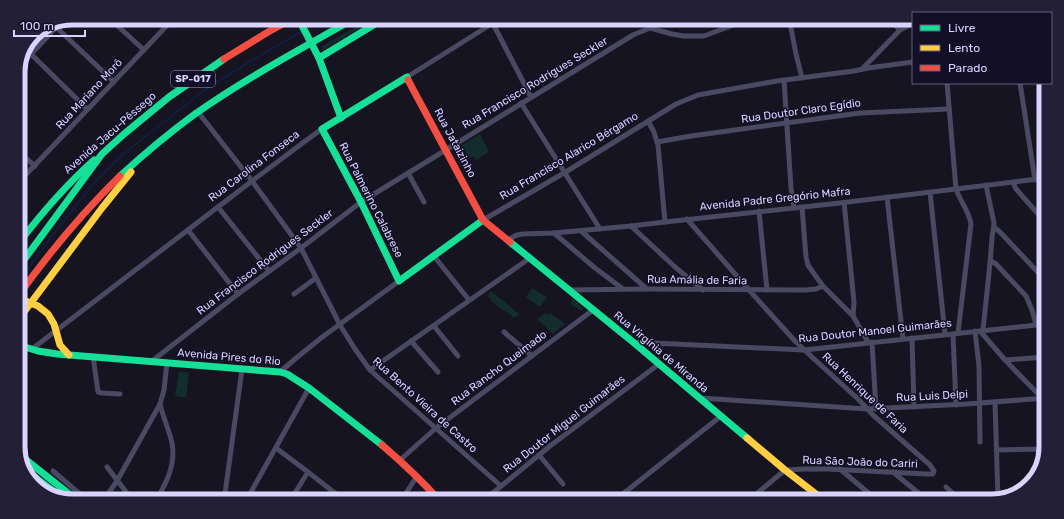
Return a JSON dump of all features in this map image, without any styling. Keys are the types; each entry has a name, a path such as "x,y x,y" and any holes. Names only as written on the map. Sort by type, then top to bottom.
{"main road":[{"name":"Avenida Jacu-Pêssego","path":"25,235 60,192 151,110 177,90 229,55 283,25"},
{"path":"301,25 319,58 341,118"},
{"name":"SP-017","path":"25,287 44,260 82,215 128,168 151,148 227,92 311,41 342,25"},
{"path":"319,58 373,25"},
{"name":"Rua Carolina Fonseca","path":"322,129 407,77"},
{"name":"Rua Jataizinho","path":"407,77 483,220"},
{"name":"Rua Palmerino Calabrese","path":"322,129 361,202 400,281"},
{"path":"25,311 104,205 151,148"},
{"name":"SP-017","path":"25,258 102,154"},
{"name":"Rua Virgínia de Miranda","path":"483,220 816,494"},
{"name":"Rua Francisco Alarico Bérgamo","path":"400,281 433,255 483,220"},
{"path":"25,301 49,314 59,343 64,351 69,355"},
{"name":"Avenida Pires do Rio","path":"25,347 69,355 280,372 291,376 343,414 400,460 434,494"},
{"path":"27,460 69,494"},
{"path":"40,481 49,488"}],"street":[{"path":"117,25 144,50"},
{"name":"Rua Mariano Morô","path":"25,176 167,25"},
{"name":"Rua Carolina Fonseca","path":"407,77 490,25"},
{"path":"494,25 531,97"},
{"name":"Rua Francisco Rodrigues Seckler","path":"152,361 238,294 361,202 633,35 650,28 684,36 704,36 733,25"},
{"path":"791,25 802,78"},
{"path":"895,25 900,30"},
{"path":"861,70 900,30 909,25"},
{"path":"56,27 114,82"},
{"path":"28,58 55,28"},
{"path":"31,49 87,109"},
{"name":"Rua Francisco Alarico Bérgamo","path":"483,220 564,173 676,104 698,95 784,80 912,62"},
{"path":"784,80 791,188 794,208"},
{"path":"947,84 956,189 971,224 956,333 956,405"},
{"path":"1020,84 1035,180"},
{"path":"521,103 600,229"},
{"name":"Rua Doutor Claro Egídio","path":"657,142 860,113 949,109"},
{"name":"Rua Bento Vieira de Castro","path":"198,112 252,181 301,248 340,325 355,350 370,370 501,486"},
{"path":"648,121 657,142 665,222"},
{"name":"Rua Carolina Fonseca","path":"32,349 322,129"},
{"path":"25,157 35,166"},
{"path":"408,173 424,202"},
{"name":"Avenida Padre Gregório Mafra","path":"507,240 523,234 581,231 631,226 1039,179"},
{"path":"1013,182 1016,189 1039,216"},
{"path":"980,442 979,331 991,261 992,235 994,227 986,185"},
{"path":"930,192 945,334"},
{"path":"887,197 903,339"},
{"path":"844,202 854,302 853,316"},
{"path":"218,207 269,271"},
{"path":"802,207 808,263 812,271 823,286 853,316 870,342 876,409"},
{"path":"759,211 767,290"},
{"name":"Rua Henrique de Faria","path":"687,219 804,350 930,465 934,469 934,472"},
{"path":"631,226 675,267 703,290"},
{"path":"994,227 1039,274"},
{"path":"188,230 238,294"},
{"path":"581,231 648,289"},
{"path":"554,233 595,268 623,289"},
{"path":"433,255 469,300"},
{"path":"370,370 530,258"},
{"path":"991,261 996,264 1026,296 1036,324"},
{"path":"294,294 316,278"},
{"name":"Rua Francisco Alarico Bérgamo","path":"280,372 295,359 400,281"},
{"name":"Rua Amália de Faria","path":"569,290 811,290 823,286"},
{"name":"Rua Rancho Queimado","path":"400,460 436,428 593,310"},
{"name":"Rua Doutor Manoel Guimarães","path":"633,342 804,350 1036,324"},
{"path":"434,326 458,356"},
{"path":"979,331 1005,360 1039,393"},
{"path":"504,332 532,356"},
{"path":"912,338 914,407"},
{"path":"412,341 438,372"},
{"path":"93,356 98,392 120,394"},
{"path":"1005,360 1039,358"},
{"path":"108,494 117,481 160,404 164,390 167,362"},
{"name":"Rua Doutor Miguel Guimarães","path":"491,494 586,418 659,364"},
{"path":"225,494 242,369"},
{"path":"250,494 309,388"},
{"name":"Rua Luis Delpi","path":"699,398 867,409 956,405 1039,398"},
{"path":"995,402 998,494"},
{"path":"158,494 169,473 172,460 172,444 160,404"},
{"path":"623,494 721,416"},
{"path":"276,448 335,494"},
{"path":"996,450 1039,449"},
{"path":"539,455 563,484"},
{"path":"106,467 127,494"},
{"name":"Rua São João do Cariri","path":"785,470 804,468 926,474 931,474 934,472"},
{"path":"840,469 870,494"},
{"path":"756,494 785,470"},
{"path":"53,472 80,494"},
{"path":"294,494 308,472"},
{"path":"893,472 920,494"},
{"path":"405,494 417,476"},
{"path":"946,487 954,494"}],"green space":[{"path":"360,25 364,25 323,50 322,46"},
{"path":"480,134 489,152 476,160 474,156 470,158 468,154 467,155 462,145"},
{"path":"532,288 547,297 540,307 526,297"},
{"path":"491,291 519,314 514,318 490,300 491,298 487,296"},
{"path":"573,299 583,310 581,311 570,303"},
{"path":"545,313 548,315 550,313 565,324 553,334 537,319"},
{"path":"179,371 189,373 186,398 175,396"}],"waterway":[{"path":"306,27 310,25"},
{"path":"25,273 93,184 122,155 206,89 302,31"}],"traffic: fast":[{"path":"302,25 319,58 341,118"},
{"path":"120,176 166,136 214,101 274,64 343,25"},
{"path":"319,58 373,25"},
{"path":"25,258 102,154 169,97 224,59"},
{"path":"408,80 407,77 322,129 361,202 399,281 483,220"},
{"path":"25,235 54,200 94,160"},
{"path":"510,242 633,342 747,438"},
{"path":"25,347 57,354 280,372 287,374 309,388 382,445"},
{"path":"27,460 69,494"},
{"path":"40,481 49,488"}],"traffic: slow":[{"path":"25,311 131,172"},
{"path":"25,301 38,306 48,314 54,324 60,345 69,355"},
{"path":"747,438 816,494"}],"traffic: jam":[{"path":"224,59 281,25"},
{"path":"408,80 483,220 510,242"},
{"path":"25,287 66,234 92,204 120,176"},
{"path":"382,445 433,494"}]}
